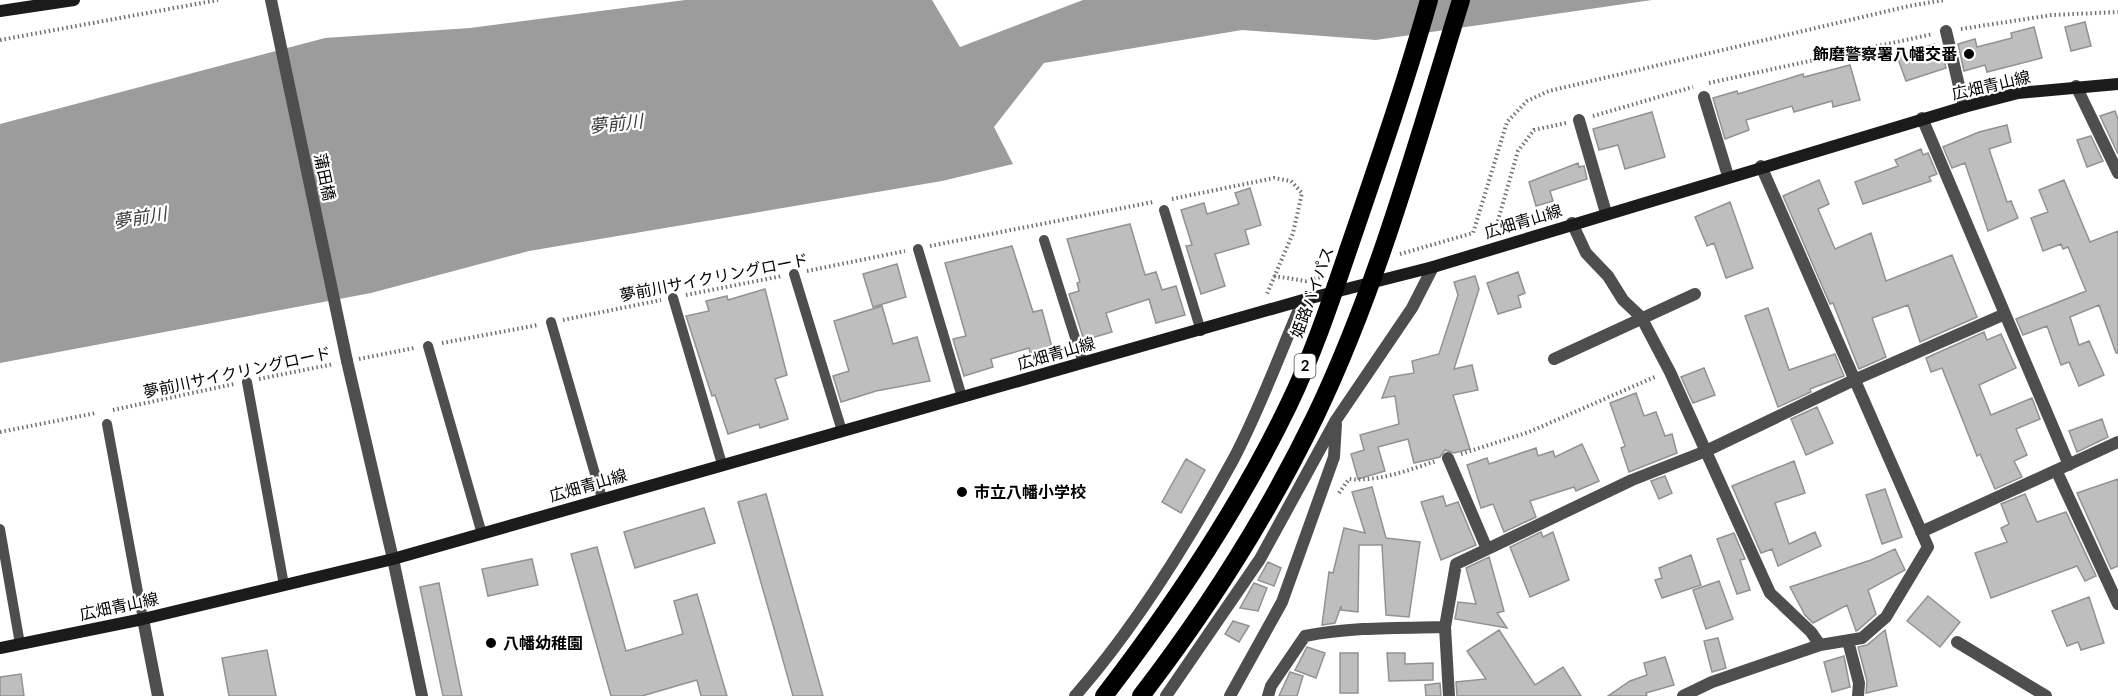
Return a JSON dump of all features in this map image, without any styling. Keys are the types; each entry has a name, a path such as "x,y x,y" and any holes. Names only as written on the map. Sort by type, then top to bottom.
{"highway":[{"name":"姫路バイパス","path":"1104,696 1193,572 1246,485 1289,404 1326,315 1409,71 1429,0"},
{"name":"2","path":"1141,696 1216,592 1270,502 1316,414 1354,324 1404,187 1461,0"}],"main road":[{"path":"0,11 74,0"},
{"name":"広畑青山線","path":"0,648 143,619 393,559 722,464 1260,315 1303,300 1433,267 1922,118 2018,93 2118,84"}],"street":[{"name":"蒲田橋","path":"271,0 347,361 422,696"},
{"path":"1946,31 1964,107"},
{"path":"2076,87 2118,173"},
{"path":"1704,97 1728,176"},
{"path":"1922,118 2069,465"},
{"path":"1579,120 1606,213"},
{"path":"1683,696 1712,682 1820,645 1862,638 1886,618 1928,547 1761,166"},
{"path":"1572,223 1586,253 1608,276 1623,300 1641,317 1670,372 1770,593 1811,632 1820,645"},
{"path":"1166,696 1260,559 1336,420 1412,308 1433,267"},
{"path":"1554,359 1695,294"},
{"path":"1075,696 1125,631 1175,556 1234,459 1303,300"},
{"path":"1449,696 1445,627 1456,564 1632,480 1706,451 1854,380 2005,314"},
{"path":"1230,696 1282,602 1334,457 1336,420"},
{"path":"1921,532 2057,472 2118,442"},
{"path":"1448,458 1487,549"},
{"path":"2057,472 2118,604"},
{"path":"143,619 158,696"},
{"path":"1268,696 1271,686 1305,636 1337,629 1360,631 1445,627"},
{"path":"1848,641 1858,683 1858,696"},
{"path":"1957,642 2038,694"}],"lane":[{"path":"1161,206 1201,331"},
{"path":"1044,240 1083,363"},
{"path":"918,249 962,397"},
{"path":"794,274 842,431"},
{"path":"673,298 722,464"},
{"path":"551,322 602,498"},
{"path":"428,345 482,534"},
{"path":"247,382 284,585"},
{"path":"107,424 143,619"},
{"path":"0,529 20,644"}],"path":[{"path":"0,40 218,0"},
{"path":"1490,248 1518,151 1534,130 1579,120 1703,84 1946,31 2052,15 2118,12"},
{"path":"1169,199 1274,178 1291,181 1302,193 1293,233 1260,315"},
{"name":"夢前川サイクリングロード","path":"0,432 918,249 1161,206"},
{"path":"1323,489 1333,501 1349,480 1408,471 1529,432 1670,372"}],"water":[{"name":"夢前川","path":"685,0 932,0 960,47 1083,0 1652,0 1376,40 1242,30 1044,63 994,127 1013,164 942,181 529,251 371,293 0,363 0,124 325,38 470,28"}],"building":[{"path":"2085,22 2091,46 2071,51 2065,27"},
{"path":"2034,27 2042,58 1987,72 1985,65 1964,71 1958,44 1975,39 1977,47 2012,38 2011,33"},
{"path":"1934,44 1936,50 1942,49 1946,68 1906,81 1897,56"},
{"path":"1850,65 1860,100 1833,107 1832,101 1794,112 1792,106 1746,120 1749,130 1725,139 1713,98 1737,91 1738,94 1803,74 1804,77"},
{"path":"2115,111 2118,119 2118,154 2100,116"},
{"path":"1652,112 1665,157 1625,169 1618,145 1599,150 1593,129"},
{"path":"2007,125 2011,142 1989,149 2007,202 2011,201 2018,218 1988,231 1965,163 1952,168 1943,147 1979,132"},
{"path":"2091,136 2103,161 2087,167 2077,140"},
{"path":"1921,149 1923,155 1928,153 1937,174 1929,177 1931,181 1863,204 1855,182 1898,166 1895,160"},
{"path":"1578,163 1579,167 1584,166 1587,179 1550,191 1553,201 1536,206 1529,182"},
{"path":"1819,180 1829,204 1818,209 1835,249 1871,233 1886,281 1952,255 1977,317 1920,342 1908,305 1872,318 1886,357 1859,369 1833,303 1830,304 1783,196"},
{"path":"2064,180 2090,242 2118,231 2118,353 2116,353 2099,305 2070,317 2079,345 2089,341 2104,375 2079,386 2069,362 2061,365 2047,326 2023,335 2016,319 2086,291 2068,247 2063,249 2061,244 2043,251 2031,218 2048,212 2039,190"},
{"path":"1250,188 1261,225 1245,230 1249,244 1215,254 1225,286 1201,294 1186,246 1192,245 1181,210 1204,203 1207,214 1239,204 1235,193"},
{"path":"1730,202 1753,268 1726,278 1714,243 1707,246 1695,217"},
{"path":"1130,224 1145,275 1156,272 1162,290 1176,286 1185,315 1156,323 1149,299 1106,313 1112,332 1084,340 1069,294 1079,291 1077,283 1080,282 1067,239"},
{"path":"1012,246 1033,312 1042,310 1052,347 1030,353 1029,348 991,359 993,367 964,376 953,339 966,336 945,263"},
{"path":"897,264 906,297 873,307 863,274"},
{"path":"1518,272 1525,293 1518,296 1521,307 1498,314 1487,283"},
{"path":"1475,276 1479,289 1454,369 1472,365 1478,390 1453,395 1470,449 1454,453 1445,450 1440,457 1414,463 1408,439 1378,447 1385,471 1358,479 1351,454 1364,450 1360,435 1399,424 1395,396 1382,398 1390,377 1414,373 1412,361 1439,354 1458,295 1454,282"},
{"path":"765,289 787,375 775,379 788,419 760,428 759,424 728,434 715,395 712,396 686,316 709,311 706,301 727,296 728,300"},
{"path":"882,306 893,344 917,337 930,381 876,391 841,402 833,376 849,371 834,321"},
{"path":"1768,308 1789,370 1835,354 1844,376 1810,389 1811,392 1778,407 1745,316"},
{"path":"1984,332 1987,340 2001,334 2016,368 1979,385 1991,415 2032,398 2040,419 2016,429 2027,455 2014,461 2022,477 1995,489 1980,454 1977,456 1942,368 1931,372 1926,358"},
{"path":"1704,368 1715,395 1693,403 1681,377"},
{"path":"1636,393 1644,416 1656,412 1665,436 1672,434 1677,453 1629,472 1621,448 1625,446 1610,403"},
{"path":"1817,407 1833,443 1806,455 1791,419"},
{"path":"2102,419 2108,437 2077,452 2069,431"},
{"path":"1582,444 1599,481 1576,491 1574,487 1530,501 1536,517 1504,532 1493,504 1481,508 1467,465 1487,458 1489,464 1536,448 1538,456 1553,451 1555,457"},
{"path":"1186,459 1205,470 1181,513 1162,502"},
{"path":"1794,461 1805,493 1775,503 1789,544 1815,532 1821,546 1778,566 1772,549 1761,553 1732,486"},
{"path":"1665,476 1672,493 1659,499 1651,481"},
{"path":"2118,479 2118,566 2111,569 2077,493"},
{"path":"1372,487 1386,538 1420,542 1409,617 1386,615 1382,545 1359,545 1358,612 1341,610 1341,606 1335,623 1322,625 1329,572 1333,573 1344,528 1365,533 1352,492"},
{"path":"1885,489 1902,537 1882,544 1866,495"},
{"path":"766,494 823,696 793,696 738,502"},
{"path":"2025,494 2037,522 2066,512 2096,576 2085,581 2077,566 1991,598 1975,553 2007,542 2001,528 2009,524 2001,504"},
{"path":"1443,496 1446,506 1458,502 1476,545 1441,560 1421,502"},
{"path":"704,508 715,543 635,568 624,532"},
{"path":"1541,532 1543,537 1553,532 1569,580 1530,597 1510,547"},
{"path":"1734,533 1745,559 1740,560 1750,590 1737,594 1717,539"},
{"path":"597,547 626,651 683,634 674,601 697,594 727,696 701,696 697,680 642,696 611,696 571,554"},
{"path":"1895,549 1905,570 1868,590 1876,614 1856,631 1847,605 1813,623 1805,615 1790,587 1871,560"},
{"path":"1691,555 1701,585 1662,598 1655,580 1662,578 1659,568"},
{"path":"1489,557 1504,611 1497,613 1507,628 1455,619 1458,602 1476,604 1466,568"},
{"path":"532,559 538,585 488,596 482,569"},
{"path":"1268,562 1281,568 1274,586 1258,580"},
{"path":"1719,581 1733,619 1706,629 1693,590"},
{"path":"439,583 462,696 443,696 420,587"},
{"path":"1254,583 1267,588 1258,611 1240,608"},
{"path":"1928,596 1960,622 1940,647 1907,621"},
{"path":"2089,597 2104,643 2081,650 2078,642 2067,646 2052,611"},
{"path":"1233,621 1249,626 1239,642 1225,634"},
{"path":"1499,630 1535,685 1563,667 1581,696 1457,696 1456,682 1486,679 1467,651"},
{"path":"1885,630 1897,686 1866,693 1867,681 1858,647 1867,645"},
{"path":"1718,638 1726,668 1712,672 1704,641"},
{"path":"1307,647 1325,653 1316,678 1295,670"},
{"path":"267,650 276,696 229,696 222,658"},
{"path":"1340,653 1358,653 1358,693 1340,693"},
{"path":"1387,653 1405,653 1405,664 1433,663 1433,680 1389,681"},
{"path":"1844,656 1850,687 1832,692 1824,662"},
{"path":"1665,657 1674,685 1646,693 1647,696 1608,696 1630,681 1647,675 1644,663"},
{"path":"1290,672 1303,676 1297,696 1279,696"},
{"path":"21,674 24,696 0,696 0,677"},
{"path":"1440,683 1441,696 1426,696 1425,685"}],"place":[{"name":"飾磨警察署八幡交番","path":"1969,54"},
{"name":"市立八幡小学校","path":"962,492"},
{"name":"八幡幼稚園","path":"491,643"}]}
